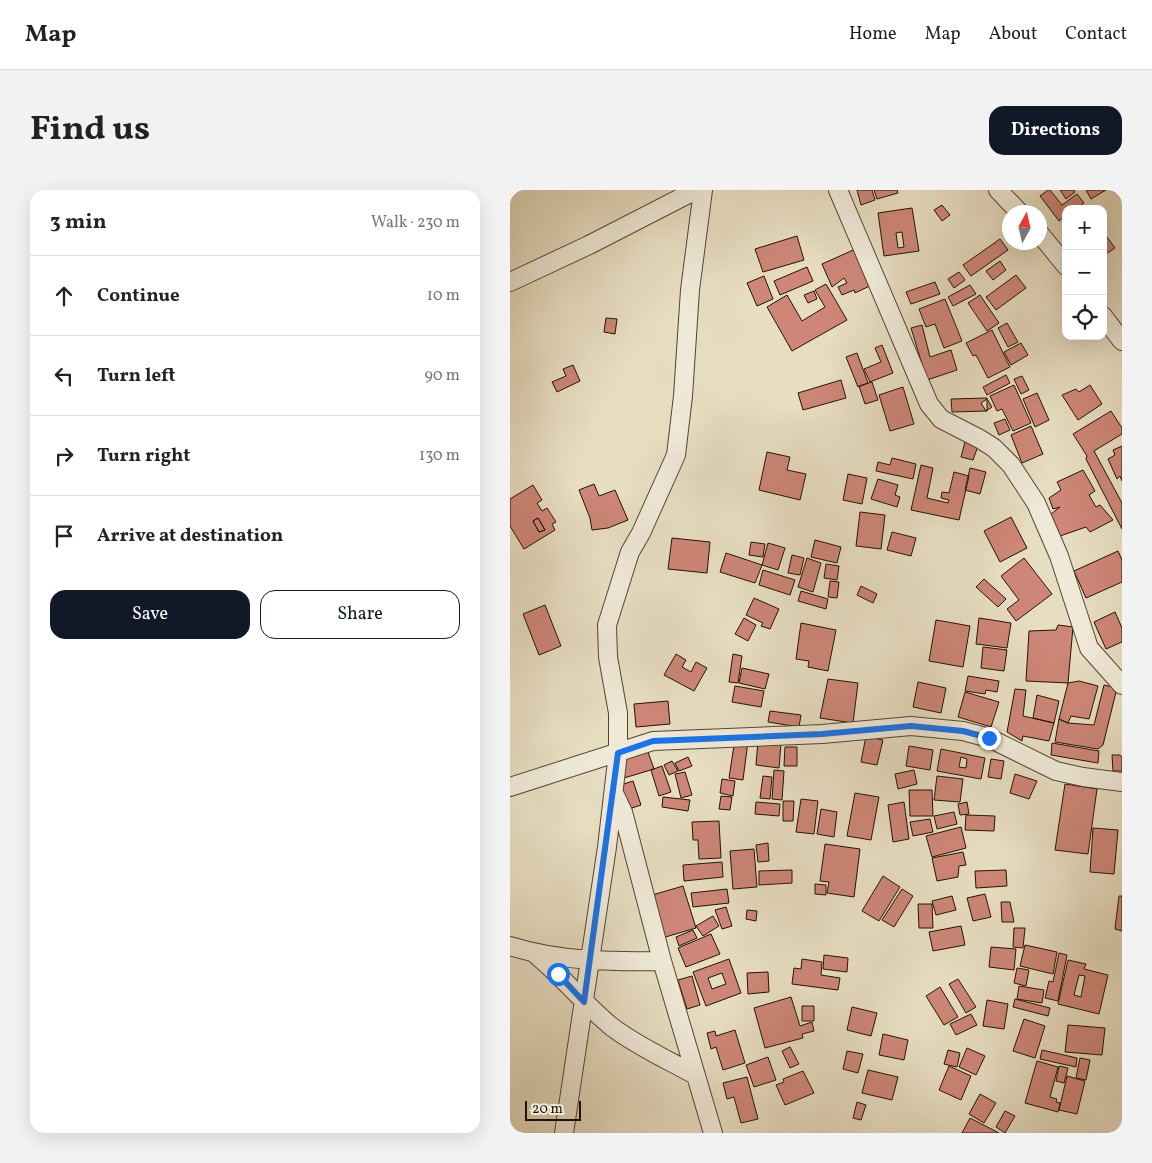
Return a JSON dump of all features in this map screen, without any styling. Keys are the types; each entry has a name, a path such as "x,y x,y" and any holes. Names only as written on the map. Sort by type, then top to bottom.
{"street":[{"path":"510,282 589,245 696,190"},
{"path":"564,1133 618,753 618,713 608,656 607,625 630,552 645,525 676,455 683,396 690,290 703,190"},
{"path":"838,190 929,404 941,419 994,448 1011,465 1036,503 1059,556 1089,648 1120,681"},
{"path":"998,190 1012,205"},
{"path":"1047,243 1062,261"},
{"path":"1107,321 1122,340"},
{"path":"510,787 653,741 822,734 911,726 989,738 1056,771 1083,778 1122,782"},
{"path":"614,791 623,812 662,961 679,1012 695,1075 713,1133"},
{"path":"510,946 534,954 662,961"},
{"path":"534,954 558,974 584,1002 613,1027 641,1046 695,1075"}],"building":[{"path":"857,190 872,190 875,200 861,205"},
{"path":"874,190 897,190 898,193 877,199"},
{"path":"1050,190 1062,205 1062,219 1059,221 1040,196"},
{"path":"1060,190 1074,190 1075,192 1066,199"},
{"path":"1086,190 1106,190 1091,199"},
{"path":"1077,194 1084,203 1081,205 1062,205"},
{"path":"942,205 950,215 942,221 934,210"},
{"path":"912,208 919,251 884,256 878,213","holes":["902,232 904,247 898,248 896,233"]},
{"path":"797,236 804,260 763,272 755,249"},
{"path":"1107,237 1115,248 1107,253"},
{"path":"1000,239 1002,250 1008,250 971,276 963,265"},
{"path":"860,247 876,283 855,293 854,290 842,295 838,287 847,283 844,278 832,287 822,264"},
{"path":"1000,261 1006,270 993,280 986,271"},
{"path":"807,267 813,281 780,295 774,281"},
{"path":"959,272 965,280 954,288 948,279"},
{"path":"1016,275 1026,288 996,310 986,297"},
{"path":"764,276 773,299 757,306 747,283"},
{"path":"935,282 940,294 911,304 906,292"},
{"path":"826,284 847,320 792,351 767,307 787,295 802,321 825,307 815,290"},
{"path":"970,285 976,294 953,306 948,297"},
{"path":"814,291 817,299 808,303 804,295"},
{"path":"980,295 999,323 987,331 968,303"},
{"path":"945,299 962,341 944,348 935,324 926,327 919,309"},
{"path":"606,318 617,319 615,334 604,332"},
{"path":"1007,323 1018,342 1008,347 998,328"},
{"path":"922,325 930,357 951,350 957,370 927,380 911,328"},
{"path":"992,330 1010,367 988,378 976,355 973,356 966,343"},
{"path":"1021,343 1028,355 1011,365 1004,352"},
{"path":"882,345 893,373 870,382 864,369 881,362 875,348"},
{"path":"857,353 868,383 858,387 846,357"},
{"path":"573,365 580,381 557,392 552,382 566,376 563,369"},
{"path":"1006,375 1010,383 987,395 983,387"},
{"path":"1022,376 1029,390 1021,394 1014,379"},
{"path":"841,380 846,398 803,410 798,393"},
{"path":"872,382 878,400 865,404 859,386"},
{"path":"1014,385 1031,423 1013,431 1002,409 997,411 990,396"},
{"path":"1090,385 1102,404 1078,420 1062,395 1076,389 1079,392"},
{"path":"903,387 914,424 890,431 879,395"},
{"path":"1037,393 1049,420 1035,427 1023,399"},
{"path":"987,398 987,411 952,412 951,399"},
{"path":"987,399 992,407 986,411 981,403"},
{"path":"1111,411 1122,428 1122,434 1094,451 1122,503 1122,529 1086,459 1087,456 1073,434"},
{"path":"1005,419 1010,430 999,435 994,423"},
{"path":"1031,426 1043,454 1022,463 1011,435"},
{"path":"965,442 978,446 973,460 961,457"},
{"path":"1122,446 1122,481 1120,476 1117,479 1108,459 1115,455 1113,450"},
{"path":"767,452 790,457 787,470 806,474 800,500 759,490"},
{"path":"892,458 916,464 913,479 876,471 878,462 890,465"},
{"path":"921,465 933,468 927,498 948,503 949,500 941,498 942,492 949,493 954,472 969,476 959,520 911,510"},
{"path":"970,468 986,472 980,494 965,490"},
{"path":"1083,470 1095,491 1089,495 1096,507 1100,505 1113,520 1090,532 1086,527 1060,536 1051,514 1060,507 1053,509 1049,498 1061,490 1057,482"},
{"path":"848,474 867,478 862,504 843,500"},
{"path":"878,479 898,485 895,495 900,497 897,507 871,499"},
{"path":"594,484 599,496 615,490 628,520 608,528 592,530 590,518 579,490"},
{"path":"533,485 542,500 537,503 542,511 547,508 556,522 552,524 555,530 524,549 510,526 510,499","holes":["538,518 545,530 539,532 533,521"]},
{"path":"860,512 885,515 881,549 856,546"},
{"path":"1011,517 1027,548 1000,562 984,531"},
{"path":"538,518 545,530 539,532 533,521"},
{"path":"892,532 916,538 911,556 887,550"},
{"path":"672,538 710,542 707,573 668,569"},
{"path":"815,540 841,547 837,563 811,557"},
{"path":"751,542 765,544 763,557 749,555"},
{"path":"768,543 785,548 778,570 762,565"},
{"path":"1118,551 1122,560 1122,582 1086,598 1074,571"},
{"path":"726,553 762,565 755,583 720,572"},
{"path":"792,555 804,558 800,575 788,573"},
{"path":"807,558 821,563 813,592 798,587"},
{"path":"1024,558 1052,594 1016,621 1007,609 1019,600 1001,576"},
{"path":"826,564 839,566 837,580 824,578"},
{"path":"763,570 795,580 790,595 759,585"},
{"path":"984,579 1006,599 998,607 976,587"},
{"path":"830,581 839,582 837,598 828,597"},
{"path":"861,586 877,594 873,603 857,595"},
{"path":"801,591 828,599 826,609 798,601"},
{"path":"754,598 779,609 770,629 761,626 763,623 746,615"},
{"path":"545,605 561,646 539,655 523,614"},
{"path":"1115,612 1122,628 1122,642 1106,649 1094,622"},
{"path":"744,618 756,625 748,641 735,634"},
{"path":"979,618 1011,623 1007,648 976,644"},
{"path":"936,620 970,626 963,667 929,661"},
{"path":"801,623 836,630 828,671 808,667 809,661 796,659"},
{"path":"1058,625 1073,627 1068,683 1026,681 1029,631 1056,630"},
{"path":"983,647 1007,650 1004,671 981,668"},
{"path":"676,654 686,660 682,667 691,672 696,662 707,668 694,691 664,675"},
{"path":"733,654 742,656 738,683 729,682"},
{"path":"742,668 769,674 765,689 739,683"},
{"path":"968,676 999,681 997,692 986,690 985,694 965,691"},
{"path":"828,679 858,683 853,723 820,718"},
{"path":"1079,681 1098,686 1089,719 1071,716 1068,723 1059,719 1068,683"},
{"path":"918,682 946,688 941,713 913,707"},
{"path":"1104,685 1117,688 1103,745 1098,749 1055,742 1059,719 1068,723 1094,725"},
{"path":"735,686 764,691 761,707 732,702"},
{"path":"1015,689 1026,690 1023,716 1054,723 1049,741 1023,736 1022,741 1007,732"},
{"path":"965,692 999,702 991,727 958,717"},
{"path":"1037,695 1059,701 1054,723 1033,718"},
{"path":"668,701 670,724 636,727 634,704"},
{"path":"770,711 801,715 799,727 768,722"},
{"path":"866,736 883,740 877,765 861,762"},
{"path":"735,739 748,741 743,780 729,778"},
{"path":"758,741 781,743 779,768 756,765"},
{"path":"1052,743 1099,751 1098,763 1051,755"},
{"path":"909,746 933,750 930,770 906,766"},
{"path":"785,747 797,747 797,766 784,766"},
{"path":"941,749 985,758 981,779 937,771","holes":["961,757 967,759 966,768 959,767"]},
{"path":"648,752 654,769 624,778 619,761"},
{"path":"1112,755 1120,755 1122,757 1122,771 1113,771"},
{"path":"688,757 692,766 679,771 675,763"},
{"path":"991,759 1004,761 1001,779 988,777"},
{"path":"672,761 678,771 669,775 664,765"},
{"path":"662,766 671,792 659,796 651,770"},
{"path":"774,770 784,771 782,800 772,799"},
{"path":"914,770 917,784 898,789 895,774"},
{"path":"685,772 692,795 681,798 675,774"},
{"path":"1015,774 1037,781 1029,799 1010,793"},
{"path":"763,776 772,777 770,799 760,798"},
{"path":"937,776 963,779 960,802 934,800"},
{"path":"722,779 735,781 733,796 720,793"},
{"path":"633,781 641,805 629,809 621,785"},
{"path":"1065,784 1097,789 1088,854 1055,850"},
{"path":"909,790 932,790 933,816 910,816"},
{"path":"855,793 879,797 871,840 847,836"},
{"path":"721,796 732,797 730,810 719,809"},
{"path":"663,797 690,800 688,811 662,807"},
{"path":"801,799 818,801 814,834 796,832"},
{"path":"783,801 794,801 793,821 783,821"},
{"path":"756,802 780,804 779,816 755,814"},
{"path":"904,802 909,839 893,842 888,805"},
{"path":"967,802 969,814 960,815 958,804"},
{"path":"821,809 837,812 834,837 817,834"},
{"path":"954,812 957,824 937,829 934,816"},
{"path":"966,815 995,816 994,831 965,830"},
{"path":"930,819 933,832 913,836 910,822"},
{"path":"719,821 721,858 699,859 698,840 693,840 692,822"},
{"path":"961,827 966,848 932,857 926,836"},
{"path":"1093,828 1118,830 1114,874 1090,872"},
{"path":"768,843 769,861 758,862 756,845"},
{"path":"825,844 860,849 854,897 827,893 829,882 820,881"},
{"path":"754,849 757,887 733,889 730,851"},
{"path":"963,852 966,865 959,866 958,877 937,881 932,858"},
{"path":"722,862 723,877 684,881 683,865"},
{"path":"792,870 792,883 759,885 759,871"},
{"path":"1006,870 1007,886 976,888 975,871"},
{"path":"883,876 900,887 879,921 862,911"},
{"path":"815,884 826,885 826,895 815,894"},
{"path":"683,886 696,928 662,938 649,896"},
{"path":"727,889 729,903 693,907 691,893"},
{"path":"902,889 913,896 894,927 882,920"},
{"path":"985,894 991,917 973,921 967,898"},
{"path":"952,896 956,910 936,915 932,901"},
{"path":"1119,896 1122,896 1122,931 1115,929"},
{"path":"1001,902 1010,902 1014,922 1002,922"},
{"path":"918,904 932,904 933,928 919,928"},
{"path":"726,907 732,926 722,929 715,910"},
{"path":"747,910 757,911 756,921 746,919"},
{"path":"713,916 719,926 703,936 696,926"},
{"path":"961,926 965,945 933,951 929,932"},
{"path":"1014,928 1025,928 1023,948 1013,947"},
{"path":"693,930 697,938 679,946 676,937"},
{"path":"711,934 720,954 686,967 678,948"},
{"path":"1025,945 1057,952 1053,974 1020,966"},
{"path":"991,947 1016,949 1014,970 989,967"},
{"path":"1059,953 1067,955 1058,1001 1045,998 1049,981 1053,982"},
{"path":"824,955 848,958 847,972 823,969"},
{"path":"729,959 741,993 706,1006 693,972","holes":["722,973 726,984 712,989 708,978"]},
{"path":"802,959 822,962 821,975 840,978 838,990 792,984 794,968 801,969"},
{"path":"1068,960 1086,964 1084,969 1108,975 1099,1014 1058,1004","holes":["1079,975 1085,976 1081,997 1074,995"]},
{"path":"1017,968 1029,970 1026,986 1014,983"},
{"path":"768,972 769,992 748,994 747,973"},
{"path":"692,976 700,1005 687,1009 678,980"},
{"path":"958,979 976,1007 966,1013 949,984"},
{"path":"1019,986 1044,990 1042,1003 1017,999"},
{"path":"940,987 958,1017 944,1025 926,996"},
{"path":"791,997 800,1026 812,1022 814,1031 802,1034 803,1038 765,1048 754,1008"},
{"path":"1015,999 1050,1008 1048,1016 1013,1007"},
{"path":"987,1000 1008,1004 1004,1029 983,1026"},
{"path":"802,1006 814,1006 814,1021 802,1021"},
{"path":"852,1007 877,1013 871,1036 847,1030"},
{"path":"971,1014 977,1025 956,1035 950,1024"},
{"path":"1024,1019 1045,1026 1035,1058 1013,1051"},
{"path":"1068,1025 1105,1028 1102,1055 1065,1052"},
{"path":"735,1030 745,1063 723,1070 716,1047 711,1049 707,1033 715,1031 716,1036"},
{"path":"883,1034 908,1040 904,1060 879,1055"},
{"path":"790,1047 799,1064 790,1068 782,1051"},
{"path":"967,1048 985,1056 976,1075 959,1067"},
{"path":"948,1050 960,1053 957,1067 944,1064"},
{"path":"1042,1050 1077,1058 1076,1067 1040,1059"},
{"path":"847,1051 863,1054 858,1073 843,1069"},
{"path":"768,1057 776,1080 754,1087 746,1065"},
{"path":"1080,1058 1090,1060 1086,1080 1076,1078"},
{"path":"1037,1061 1058,1067 1050,1097 1057,1099 1056,1102 1060,1103 1058,1112 1025,1103"},
{"path":"949,1066 971,1076 961,1100 939,1090"},
{"path":"1059,1066 1068,1068 1064,1083 1056,1081"},
{"path":"868,1070 898,1077 892,1100 862,1093"},
{"path":"803,1071 814,1093 785,1105 776,1085 784,1082 783,1079"},
{"path":"1067,1076 1085,1081 1077,1114 1059,1110"},
{"path":"747,1077 758,1119 741,1123 734,1097 727,1099 723,1083"},
{"path":"980,1094 996,1103 984,1123 969,1114"},
{"path":"857,1102 866,1105 861,1120 853,1118"},
{"path":"1005,1111 1015,1116 1005,1133 996,1127"},
{"path":"970,1118 999,1133 962,1133"}],"route":[{"path":"558,974 584,1002 589,958 607,847 618,753 653,741 822,734 911,726 963,731 989,738"}]}
